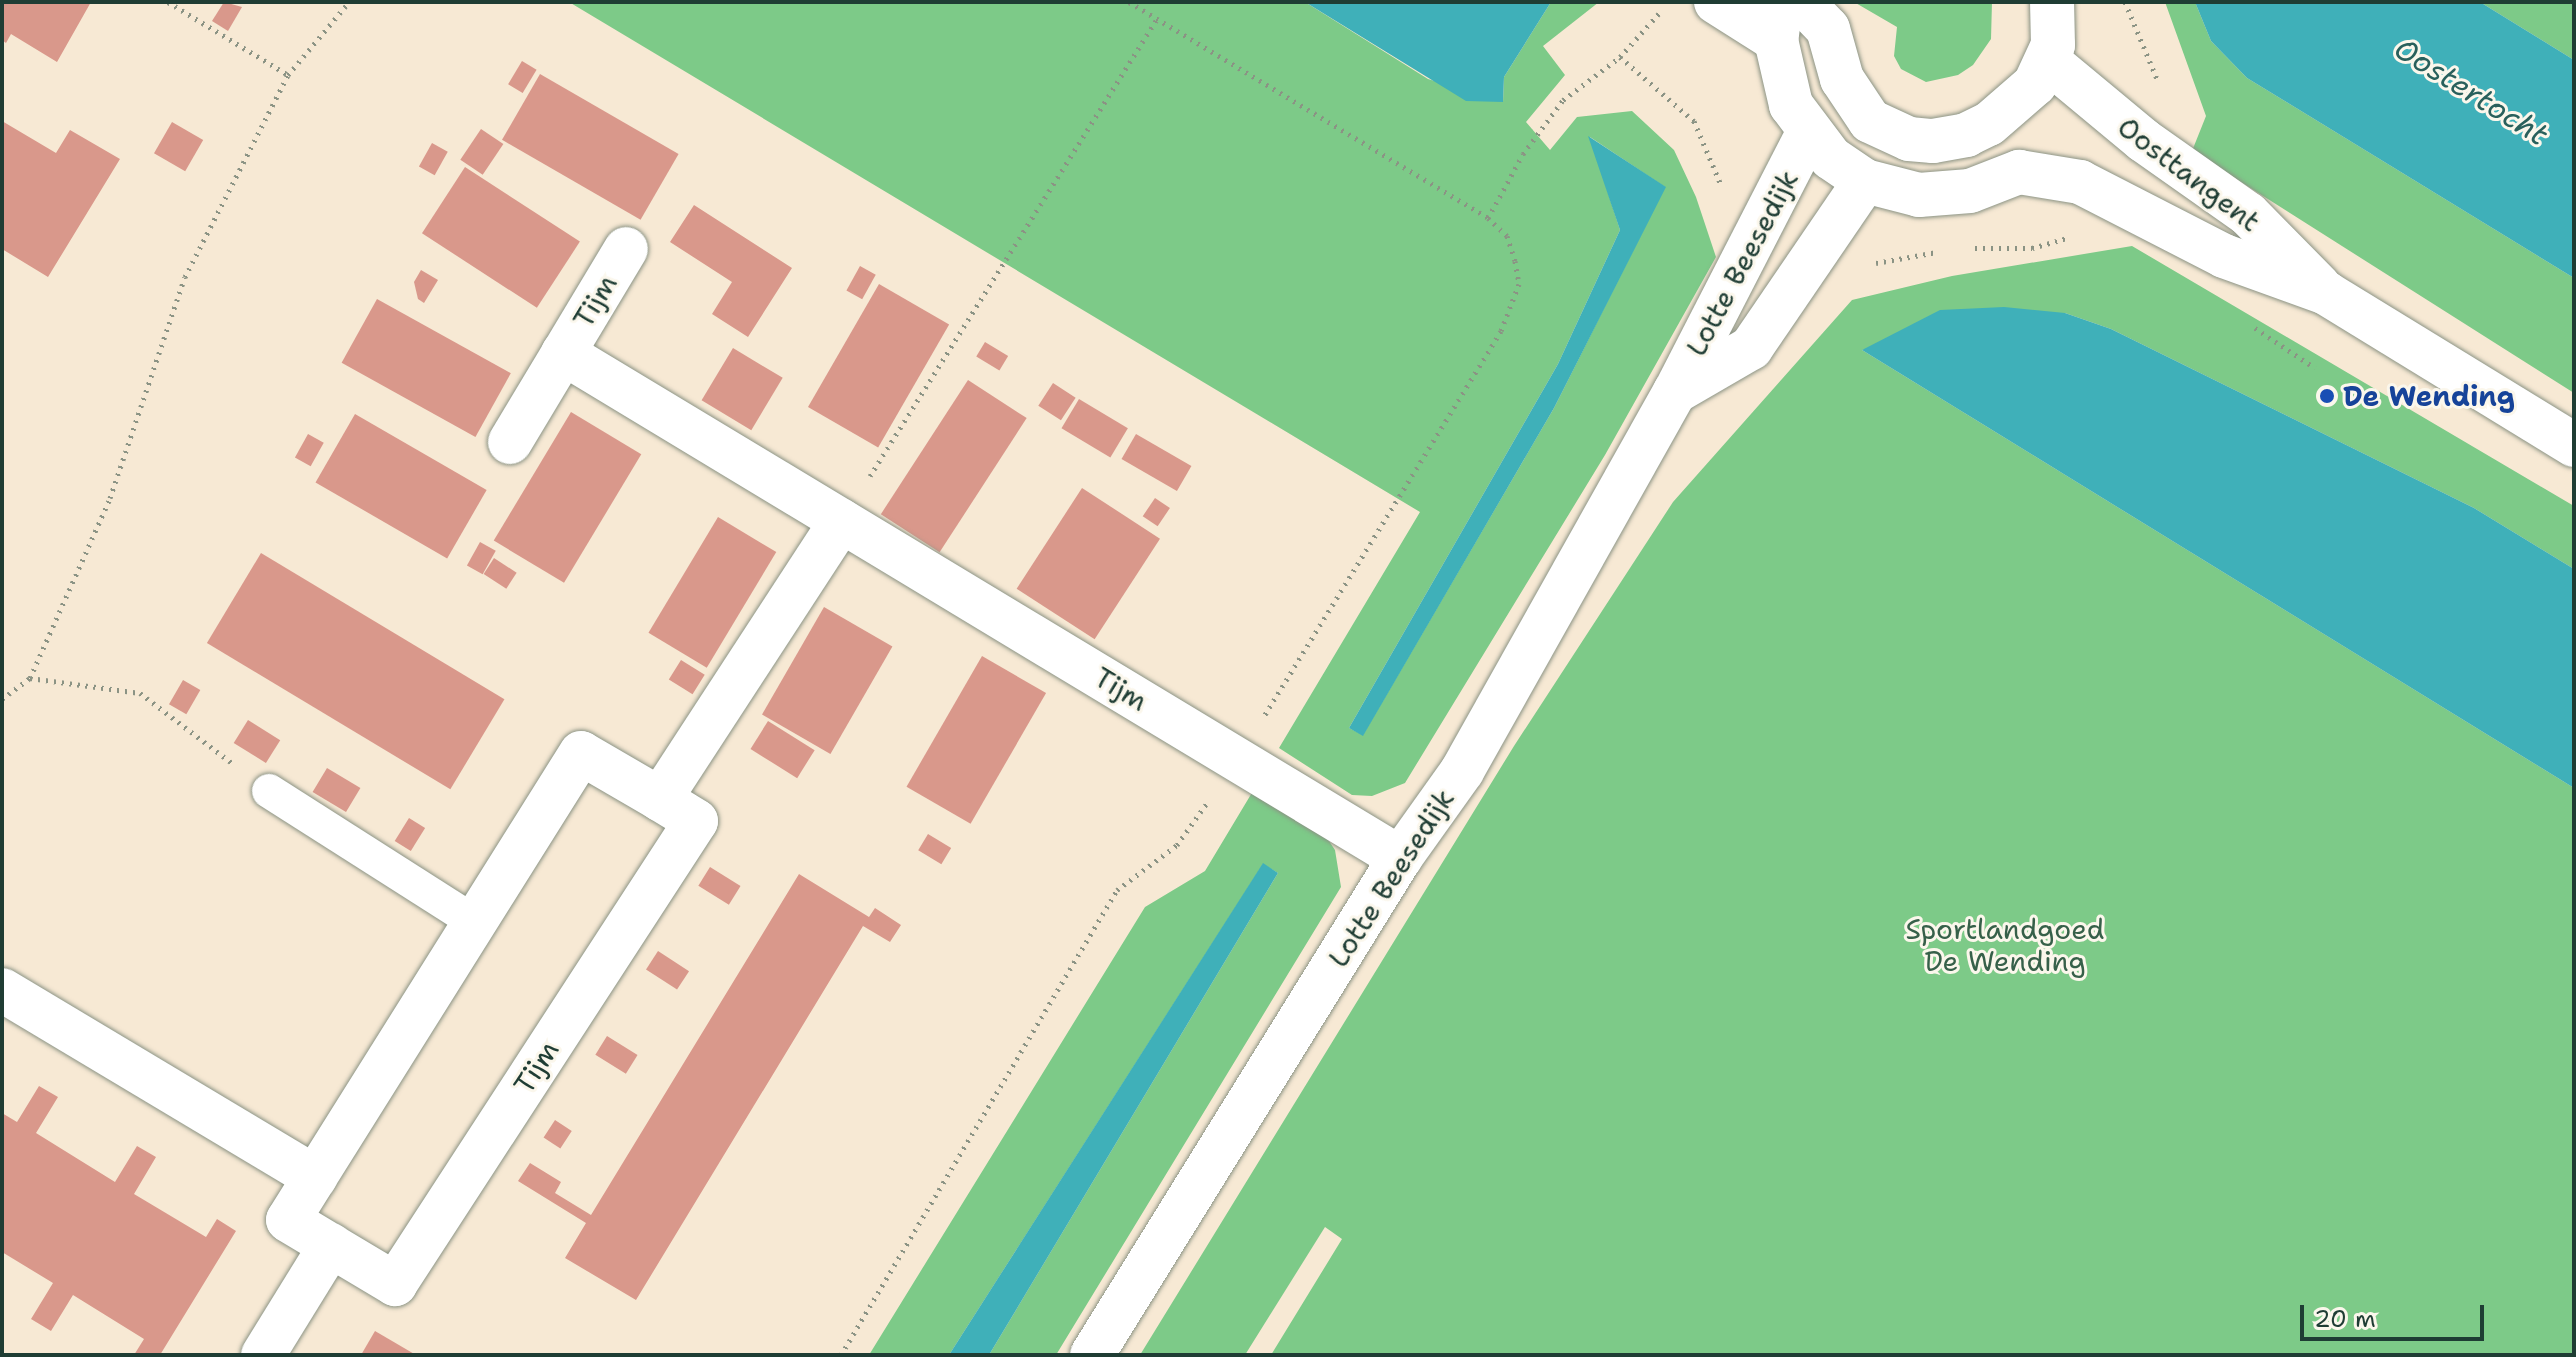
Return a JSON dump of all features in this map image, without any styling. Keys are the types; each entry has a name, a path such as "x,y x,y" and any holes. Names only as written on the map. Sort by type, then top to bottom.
{"street":[{"path":"1716,2 1778,21 1781,76 1808,133 1831,158 1865,181"},
{"path":"1802,2 1828,29 1854,102 1870,121 1909,139 1966,135 2014,107 2048,61 2055,19 2052,2"},
{"name":"Oosttangent","path":"2048,61 2143,140 2248,214 2326,293"},
{"name":"Lotte Beesedijk","path":"1092,1355 1400,858 1462,771 1675,392 1808,133"},
{"name":"Lotte Beesedijk","path":"1675,392 1751,348 1865,181 1909,139"},
{"name":"Oosttangent","path":"1865,181 1919,195 1970,191 2019,172 2080,182 2224,256 2326,293 2574,445"},
{"name":"Tijm","path":"510,442 626,249"},
{"name":"Tijm","path":"563,353 1400,858"},
{"path":"660,799 841,521"},
{"name":"Tijm","path":"581,753 696,821 395,1284 288,1220 475,922 581,753"},
{"path":"2,990 315,1177"},
{"path":"263,1355 331,1245"}],"lane":[{"path":"269,791 475,922"}],"path":[{"path":"168,2 288,75"},
{"path":"2,699 30,678 110,498 185,277 288,75 349,2"},
{"path":"1129,2 1488,218 1523,154 1563,100 1620,57 1663,9"},
{"path":"2125,2 2160,86"},
{"path":"841,521 1157,19"},
{"path":"1620,57 1694,121 1724,192"},
{"path":"1964,248 2032,248 2072,236"},
{"path":"1864,265 1948,251"},
{"path":"30,678 140,693 269,791"}],"green space":[{"path":"569,2 1305,2 1428,79 1503,102 1504,77 1551,2 1599,2 1543,46 1565,75 1526,122 1550,150 1577,117 1632,111 1674,150 1696,197 1716,257 1605,455 1405,783 1372,796 1352,795 1279,748 1420,512","holes":["1590,137 1665,187 1554,408 1363,735 1349,728 1558,364 1620,230"]},
{"path":"1854,2 1992,2 1991,39 1973,65 1958,75 1926,82 1901,69 1894,56 1897,27"},
{"path":"2165,2 2195,2 2211,41 2247,78 2574,278 2574,393 2192,151 2206,116"},
{"path":"2480,2 2572,2 2574,60"},
{"name":"Sportlandgoed De Wending","path":"2132,246 2574,506 2574,569 2474,508 2111,329 2065,313 1862,350 2574,788 2574,1355 1271,1355 1342,1239 1325,1227 1245,1355 1140,1355 1514,746 1673,502 1852,300 1952,276"},
{"path":"1253,791 1325,835 1335,850 1341,887 1056,1355 989,1355 1278,873 1263,864 949,1355 869,1355 1145,907 1205,871"}],"water":[{"path":"1305,2 1551,2 1504,77 1503,102 1466,101"},
{"name":"Oostertocht","path":"2195,2 2480,2 2574,60 2574,278 2247,78 2211,41"},
{"path":"1588,136 1666,187 1554,408 1363,736 1349,728 1558,364 1620,230"},
{"path":"2004,307 2065,313 2111,329 2474,508 2574,569 2574,788 1862,350 1940,310"},
{"path":"1263,863 1278,873 989,1355 949,1355"}],"building":[{"path":"2,2 91,2 57,62 11,34 6,43 2,40"},
{"path":"224,2 242,7 228,31 212,21"},
{"path":"522,61 537,70 523,93 508,84"},
{"path":"540,74 679,154 641,220 502,140"},
{"path":"2,121 56,153 70,130 120,159 48,277 2,249"},
{"path":"172,122 203,140 185,171 154,153"},
{"path":"481,129 503,144 483,175 460,160"},
{"path":"432,143 448,152 435,175 419,167"},
{"path":"465,167 580,242 537,308 422,233"},
{"path":"694,205 792,268 748,337 712,314 732,282 670,242"},
{"path":"860,266 876,275 862,299 846,290"},
{"path":"421,270 438,280 424,303 418,299 414,282"},
{"path":"879,284 949,324 878,447 808,407"},
{"path":"377,299 511,373 475,437 342,363"},
{"path":"985,342 1008,356 999,370 976,357"},
{"path":"733,348 783,378 751,430 702,400"},
{"path":"968,380 1027,418 940,552 881,514"},
{"path":"1053,383 1076,398 1061,420 1038,406"},
{"path":"1079,399 1128,428 1110,458 1061,428"},
{"path":"571,412 641,454 564,583 494,541"},
{"path":"355,414 487,490 447,558 316,482"},
{"path":"308,434 324,443 311,466 295,458"},
{"path":"1136,434 1191,466 1177,491 1122,459"},
{"path":"1082,488 1160,539 1095,639 1017,589"},
{"path":"1155,498 1170,508 1158,526 1143,516"},
{"path":"718,517 776,552 707,668 648,633"},
{"path":"480,542 496,551 483,574 467,566"},
{"path":"261,553 504,699 450,789 207,643"},
{"path":"494,558 517,573 506,589 484,574"},
{"path":"824,607 892,646 830,754 762,714"},
{"path":"982,656 1046,693 971,824 906,787"},
{"path":"681,660 705,675 693,694 669,680"},
{"path":"183,680 200,690 186,714 169,704"},
{"path":"248,720 280,740 266,763 234,743"},
{"path":"768,721 815,750 797,778 751,749"},
{"path":"327,768 360,788 346,812 313,792"},
{"path":"409,818 425,828 411,851 395,841"},
{"path":"928,834 951,848 941,864 918,850"},
{"path":"710,867 741,886 729,905 698,886"},
{"path":"799,874 869,917 875,908 901,925 890,942 863,926 636,1300 565,1258 586,1223 518,1181 530,1163 561,1182 555,1193 591,1215"},
{"path":"658,951 689,971 677,990 646,969"},
{"path":"607,1036 638,1055 626,1074 595,1055"},
{"path":"39,1086 58,1097 36,1133 115,1182 137,1146 156,1157 134,1194 206,1237 217,1219 236,1231 160,1355 134,1355 144,1339 73,1295 51,1331 31,1319 53,1283 2,1252 2,1113 17,1122"},
{"path":"555,1120 572,1131 560,1149 544,1138"},
{"path":"375,1331 416,1355 361,1355"}],"place":[{"name":"De Wending","path":"2327,396"}]}
